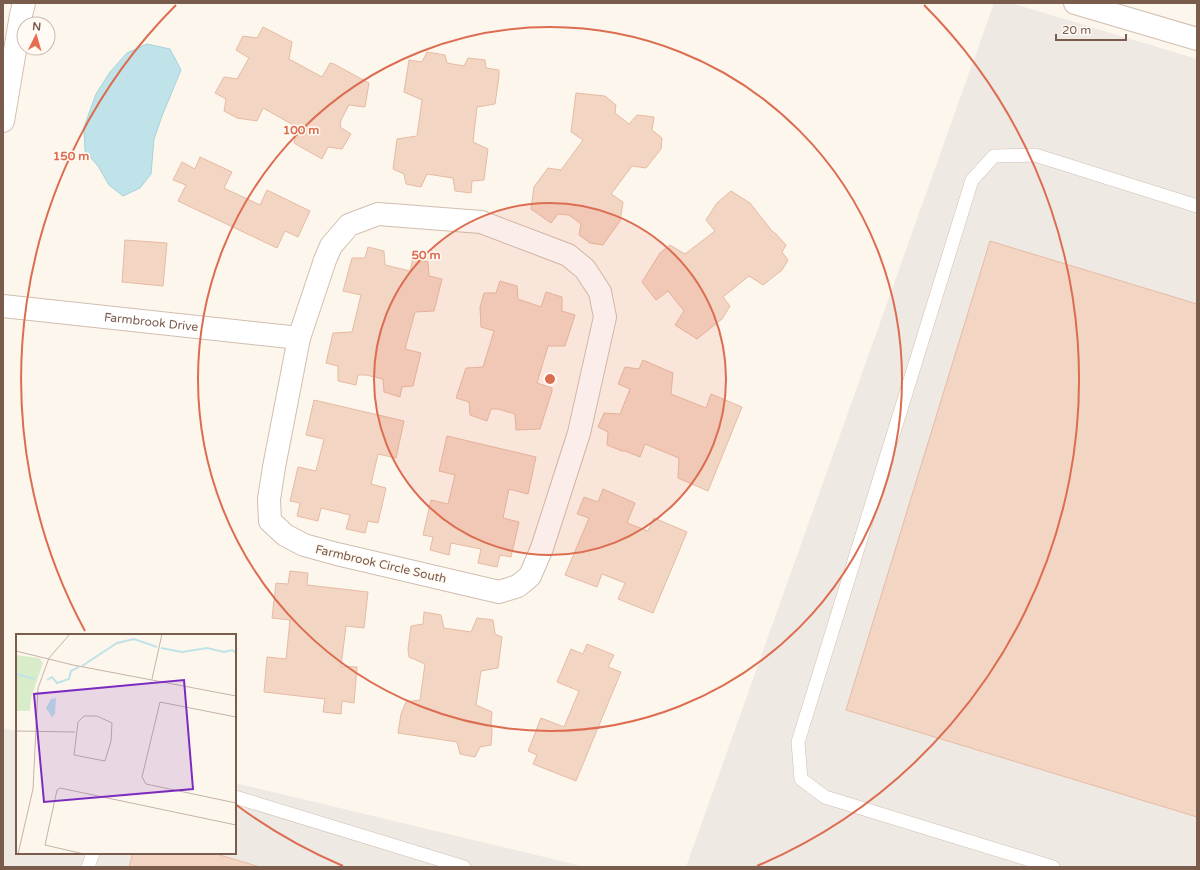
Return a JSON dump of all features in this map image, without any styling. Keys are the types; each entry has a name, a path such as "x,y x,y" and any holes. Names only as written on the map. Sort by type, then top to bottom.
{"street":[{"path":"3,121 20,15 24,3"},
{"path":"1075,3 1197,39"},
{"name":"Farmbrook Circle South","path":"378,214 481,222 568,255 585,269 600,292 606,317 579,434 542,548 530,576 518,586 500,592 304,545 285,535 270,521 269,499 274,467 299,338 331,246 349,225 378,214"},
{"name":"Farmbrook Drive","path":"3,306 299,338"}],"lane":[{"path":"1053,867 825,797 801,779 798,742 972,180 994,156 1035,154 1197,206"},
{"path":"236,797 464,867"},
{"path":"88,867 92,854"}],"shaded area":[{"path":"994,3 1011,3 1197,59 1197,867 686,867"},
{"path":"3,728 16,731 16,854 236,854 236,783 586,867 3,867"}],"water":[{"path":"147,44 170,49 181,70 154,139 151,174 140,188 123,196 109,185 98,166 85,151 84,127 96,94 110,72 127,53"}],"building":[{"path":"263,27 292,42 289,59 322,77 330,63 369,83 365,107 349,105 341,120 340,127 351,134 342,149 328,147 322,159 294,143 297,127 263,108 257,121 237,118 224,111 226,99 215,93 224,77 237,79 249,58 236,50 243,36 257,38"},
{"path":"427,52 445,55 447,63 464,66 468,58 485,60 486,68 499,70 495,104 477,107 473,142 488,149 484,180 472,181 471,193 455,191 453,178 427,174 421,187 406,184 404,174 393,169 397,139 417,136 422,100 404,92 409,60 422,62"},
{"path":"576,93 605,96 616,105 615,113 629,124 637,115 654,117 652,130 662,138 661,149 646,168 632,166 611,194 623,202 620,221 603,245 590,243 579,235 581,224 569,215 558,214 551,223 531,209 534,187 548,168 561,170 583,140 571,132"},
{"path":"200,157 232,172 224,188 260,205 267,190 310,211 298,237 285,231 277,248 178,201 186,185 173,180 182,162 195,169"},
{"path":"731,191 750,203 772,231 786,245 782,252 788,260 782,270 763,285 749,276 723,297 730,306 722,319 697,339 675,325 684,311 668,291 656,300 642,282 660,253 670,245 685,254 715,231 706,220 717,203"},
{"path":"125,240 167,243 163,286 122,282"},
{"path":"990,241 1197,304 1197,817 846,710"},
{"path":"368,247 384,251 385,265 410,271 413,258 428,262 429,276 442,279 434,311 415,312 405,349 421,353 413,386 402,387 400,397 384,392 383,379 366,375 358,375 356,385 338,381 338,366 326,363 333,333 352,332 361,295 343,291 352,258 365,258"},
{"path":"500,281 517,286 518,299 541,307 546,292 562,297 562,311 575,315 565,346 548,346 537,383 552,388 552,391 540,429 516,430 515,414 498,409 491,409 487,421 470,415 469,402 456,398 466,368 483,367 494,331 481,327 480,307 484,293 496,293"},
{"path":"643,360 673,373 671,394 706,408 711,394 742,407 708,491 678,478 679,458 645,444 640,457 622,451 607,445 608,432 598,427 604,413 620,414 630,389 618,384 625,367 639,369"},
{"path":"314,400 404,421 396,458 378,454 371,484 386,488 378,523 368,521 365,533 346,529 350,515 321,508 318,521 297,516 300,503 290,501 298,467 316,471 324,439 306,435"},
{"path":"447,436 536,457 528,494 509,489 503,518 519,522 511,557 500,555 497,567 478,563 481,549 451,543 449,555 430,550 433,537 423,535 431,500 448,504 455,475 439,471"},
{"path":"603,489 635,503 627,523 648,531 654,518 687,532 653,613 618,599 625,583 602,574 597,587 565,575 589,518 577,514 584,497 598,502"},
{"path":"290,571 308,573 307,585 368,592 364,628 346,626 341,666 357,667 354,703 342,701 341,714 323,712 325,699 264,692 267,657 286,659 290,620 272,618 276,583 288,584"},
{"path":"424,612 441,615 444,628 471,632 477,618 493,620 495,634 502,637 498,668 481,671 476,705 492,712 491,745 480,747 475,757 460,754 457,742 398,733 401,714 406,702 420,700 425,664 409,657 408,649 411,626 423,624"},
{"path":"587,644 614,655 608,667 621,672 576,781 533,764 537,755 528,751 541,718 564,727 579,691 557,682 571,649 583,654"},
{"path":"133,854 216,854 260,867 129,867"}]}
